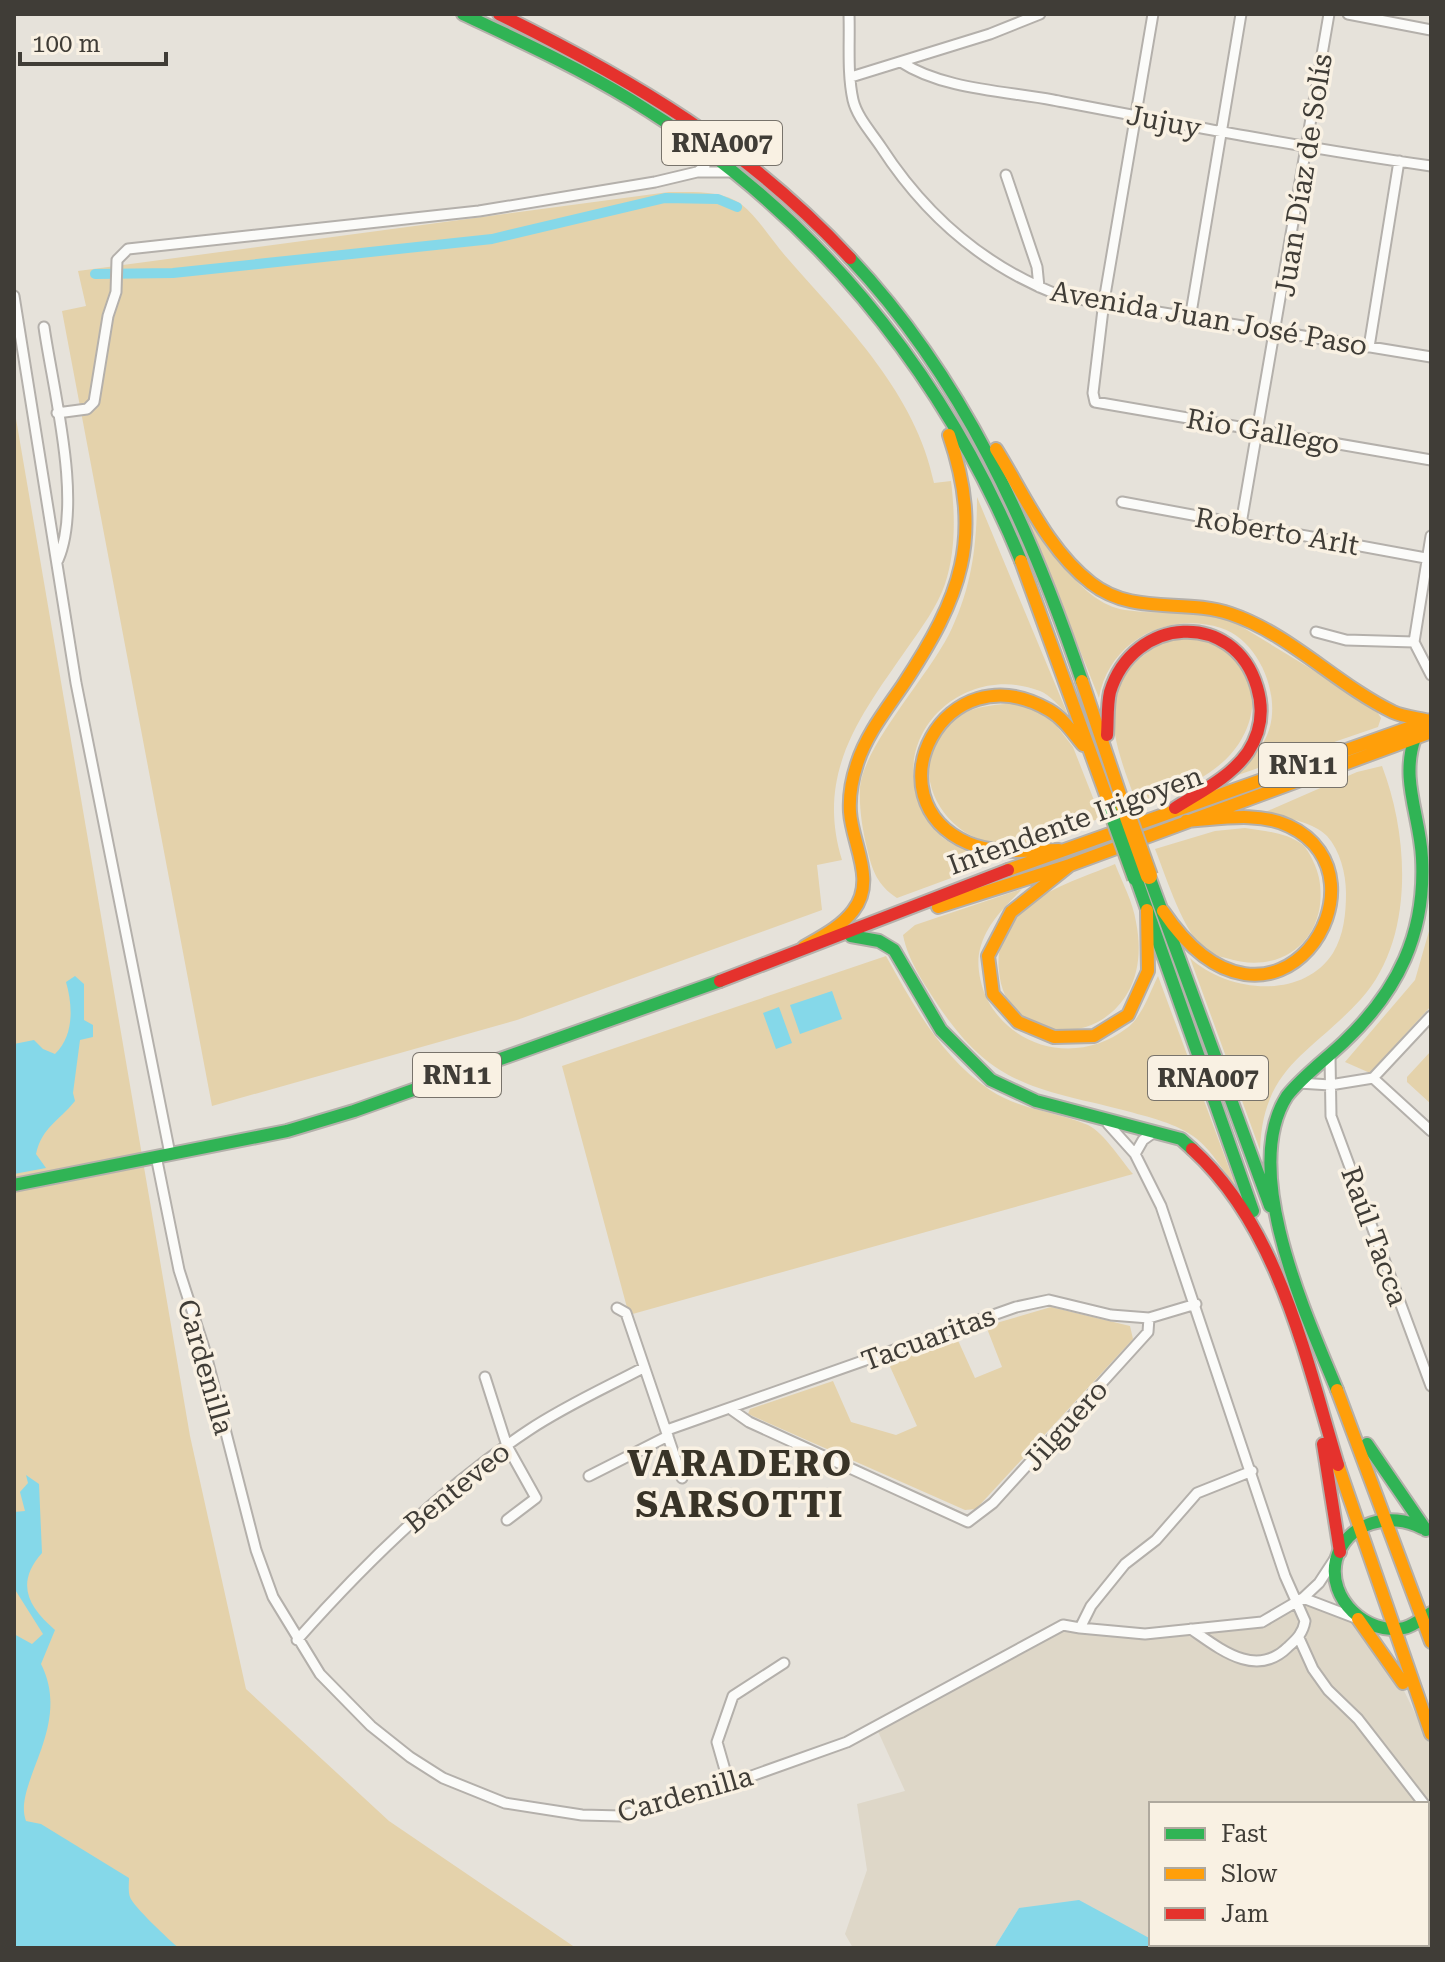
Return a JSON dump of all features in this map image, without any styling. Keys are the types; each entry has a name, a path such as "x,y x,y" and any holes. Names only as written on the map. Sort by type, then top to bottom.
{"main road":[{"name":"RNA007","path":"463,14 604,85 704,149 800,225 853,284 921,373 974,460 1101,758"},
{"name":"RNA007","path":"499,14 612,71 744,159 838,247 926,350 989,454 1017,512 1155,911 1391,1630 1431,1735"},
{"path":"804,947 845,920 859,902 863,874 850,813 850,794 857,761 867,739 946,616 955,596 966,552 967,518 957,452 882,320"},
{"path":"926,350 979,421 1069,562 1086,581 1127,602 1195,604 1245,619 1395,713 1426,728 1407,767 1421,856 1416,931 1403,968 1383,1000 1299,1083 1278,1110 1273,1129 1274,1190 1282,1241"},
{"path":"1101,758 1110,685 1122,663 1140,644 1163,634 1186,630 1209,634 1230,644 1243,655 1260,688 1262,709 1259,730 1244,756 1223,776 1175,808"},
{"path":"1059,850 988,848 952,834 933,812 923,789 921,766 926,747 940,722 954,708 986,696 1006,695 1047,708 1101,758"},
{"name":"Intendente Irigoyen","path":"739,974 770,967 851,936 1070,865 1426,728"},
{"name":"Intendente Irigoyen","path":"14,1185 320,1122 739,974 1175,808 1426,728"},
{"path":"1155,911 1202,957 1224,970 1249,975 1270,974 1297,963 1321,939 1331,909 1328,872 1315,848 1297,831 1287,825 1254,817 1186,821"},
{"path":"1070,865 1014,905 998,924 989,947 988,963 995,994 1005,1010 1027,1028 1053,1038 1074,1039 1103,1032 1120,1021 1140,994 1148,973 1155,911"},
{"name":"RNA007","path":"1155,911 1428,1616 1431,1642"},
{"path":"851,936 879,941 894,950 941,1030 991,1080 1036,1101 1160,1131 1181,1139 1215,1168 1265,1247"},
{"name":"RNA007","path":"1317,1399 1340,1552"},
{"name":"RNA007","path":"1347,1412 1429,1532"},
{"path":"1428,1616 1391,1630 1358,1619 1345,1606 1337,1589 1335,1570 1340,1552 1358,1529 1388,1518 1414,1523 1429,1532"},
{"name":"RNA007","path":"1358,1619 1397,1672 1431,1735"}],"street":[{"name":"Avenida Juan José Paso","path":"849,14 853,99 860,116 911,189 956,236 1039,287 1061,296 1431,357"},
{"path":"851,77 990,34 1040,14"},
{"path":"1104,301 1153,14"},
{"path":"1190,319 1241,14"},
{"name":"Juan Díaz de Solís","path":"1241,524 1277,333 1329,14"},
{"path":"1348,14 1431,30"},
{"name":"Jujuy","path":"901,62 919,74 1221,132 1431,166"},
{"path":"697,172 705,166 704,149"},
{"path":"1369,347 1399,161"},
{"path":"57,413 87,409 94,402 109,309 117,280 117,260 128,249 479,211 655,182 697,172 734,172"},
{"path":"1006,175 1037,267 1039,287"},
{"name":"Cardenilla","path":"14,296 76,683 163,1155 179,1270 205,1351 256,1550 273,1597 320,1674 371,1726 410,1757 485,1798 582,1815 621,1816 729,1784 847,1742 1063,1625 1145,1634 1262,1622 1300,1600 1319,1583 1340,1552"},
{"name":"Rio Gallego","path":"1104,301 1093,393 1095,402 1431,460"},
{"path":"44,327 68,519 65,542 57,562"},
{"name":"Roberto Arlt","path":"1122,502 1429,559"},
{"path":"1431,536 1414,642 1431,675"},
{"path":"1316,632 1346,640 1414,642"},
{"path":"1299,1083 1330,1085 1373,1078 1431,1016"},
{"name":"Raúl Tacca","path":"1330,1055 1331,1116 1431,1386"},
{"path":"1373,1078 1431,1131"},
{"path":"1095,1115 1120,1134 1135,1154 1161,1206 1305,1621 1299,1638 1270,1660 1249,1661 1228,1654 1191,1629"},
{"path":"1135,1154 1143,1140 1160,1131"},
{"name":"Tacuaritas","path":"589,1476 668,1433 935,1334 1041,1301 1111,1315 1149,1318 1196,1304"},
{"path":"617,1308 626,1313 682,1478"},
{"name":"Jilguero","path":"732,1410 749,1422 968,1522 993,1503 1063,1429 1148,1332 1149,1318"},
{"name":"Benteveo","path":"297,1640 403,1530 507,1446 546,1419 643,1368"},
{"path":"485,1377 507,1446 536,1498 507,1520"},
{"path":"1080,1628 1091,1606 1125,1564 1156,1540 1197,1493 1252,1471"},
{"path":"1300,1600 1358,1619"},
{"path":"1299,1638 1313,1669 1328,1690 1358,1719 1422,1802"},
{"path":"729,1784 717,1742 733,1696 784,1663"}],"shaded area":[{"path":"669,192 725,196 748,210 856,336 896,391 925,451 934,483 951,481 954,532 945,584 929,617 874,697 847,746 834,799 835,828 842,860 817,865 822,910 517,1020 212,1106 62,311 86,306 78,271"},
{"path":"14,407 190,1436 246,1689 389,1821 576,1948 14,1948"},
{"path":"977,497 1068,715 1044,693 1012,684 984,687 959,696 938,712 923,732 915,757 914,784 924,812 936,831 953,844 978,852 1011,856 897,898 880,882 871,863 862,825 860,787 873,750 943,645 959,612 972,564"},
{"path":"1020,500 1064,566 1092,595 1125,610 1203,614 1229,619 1374,707 1381,718 1378,727 1232,777 1254,755 1269,730 1272,700 1269,685 1256,656 1246,644 1221,628 1200,624 1161,628 1127,647 1105,678 1099,698"},
{"path":"1173,638 1214,643 1239,661 1252,689 1250,720 1235,749 1214,769 1183,787 1137,804 1119,754 1113,709 1118,689 1128,670 1146,653"},
{"path":"1018,703 1049,716 1073,747 1101,818 1039,840 1001,844 978,839 958,827 943,811 933,792 929,771 931,750 941,732 966,712"},
{"path":"1382,766 1398,824 1401,855 1402,887 1391,948 1379,975 1361,999 1292,1064 1280,1080 1263,1122 1260,1150 1190,958 1205,970 1224,978 1264,986 1284,985 1303,979 1319,968 1333,953 1344,924 1346,886 1339,855 1327,836 1314,827 1263,813 1357,772"},
{"path":"1245,828 1282,835 1303,845 1313,860 1319,878 1317,918 1309,934 1298,947 1283,957 1266,962 1247,962 1219,956 1199,944 1177,905 1155,849 1215,831"},
{"path":"1115,864 1136,922 1138,964 1126,995 1106,1017 1080,1029 1052,1030 1027,1021 1008,1001 999,971 1000,946 1006,931 1022,911 1042,896"},
{"path":"1022,889 992,924 979,955 982,986 998,1015 1029,1040 1048,1046 1088,1046 1108,1039 1132,1023 1158,976 1236,1187 1208,1149 1189,1133 1152,1118 1021,1081 981,1056 942,1011 914,965 903,935 915,925"},
{"path":"1431,924 1431,1006 1370,1073 1345,1062 1415,980"},
{"path":"886,956 930,1029 973,1077 1001,1097 1088,1125 1106,1140 1133,1174 629,1315 562,1066"},
{"path":"1431,1051 1431,1104 1407,1082 1407,1077"},
{"path":"1051,1307 1130,1326 1133,1339 976,1509 965,1510 748,1414 750,1409 833,1381 851,1422 896,1435 917,1426 887,1360 956,1336 975,1378 1002,1367 986,1326"},
{"path":"1297,1602 1358,1619 1387,1656 1431,1746 1429,1836 1429,1802 1149,1802 1149,1939 1019,1908 994,1948 853,1948 845,1934 867,1870 857,1804 905,1791 876,1727 1063,1625 1109,1633 1262,1622"},
{"path":"1170,1946 1394,1946 1393,1948"}],"water":[{"path":"75,976 84,984 84,1020 93,1025 93,1037 80,1040 73,1093 75,1101 42,1137 36,1154 46,1168 14,1174 14,1044 34,1040 43,1049 55,1054 69,1030 70,1001 66,982"},
{"path":"832,991 842,1019 800,1034 790,1005"},
{"path":"779,1007 792,1043 776,1049 763,1013"},
{"path":"26,1475 39,1484 42,1553 29,1574 28,1594 38,1612 55,1630 41,1664 49,1687 50,1710 47,1732 27,1790 24,1806 26,1821 41,1824 129,1878 132,1901 179,1948 14,1948 14,1634 32,1644 43,1634 14,1588 14,1512 25,1511 20,1492 28,1483"},
{"path":"1079,1900 1149,1938 1149,1946 1175,1948 994,1948 1019,1908"}],"waterway":[{"path":"95,274 173,273 492,239 665,198 718,199 737,207"}],"traffic: fast":[{"path":"463,14 569,65 631,100 696,143 756,190 812,242 863,299 910,359 952,423 989,490 1021,561"},
{"path":"850,258 927,353 989,457 1040,567 1082,681"},
{"path":"1337,1390 1295,1285 1283,1244 1270,1163 1274,1127 1287,1096 1363,1023 1380,1002 1405,959 1419,911 1422,885 1421,842 1409,768 1415,738"},
{"path":"1111,809 1136,878"},
{"path":"1149,876 1270,1206"},
{"path":"1136,878 1253,1211"},
{"path":"851,936 879,941 894,950 941,1030 991,1080 1036,1101 1181,1139 1192,1149"},
{"path":"14,1185 287,1131 354,1111 720,981"},
{"path":"1367,1444 1426,1530"},
{"path":"1422,1528 1397,1520 1371,1523 1359,1529 1341,1547 1335,1574 1344,1601 1353,1612 1376,1626 1404,1628 1431,1613"}],"traffic: slow":[{"path":"804,947 843,922 860,899 863,875 850,812 855,770 871,733 940,623 961,566 965,505 949,435"},
{"path":"996,449 1049,538 1091,583 1124,600 1213,609 1231,614 1273,634 1372,701 1397,714 1429,721"},
{"path":"1021,561 1111,809"},
{"path":"1082,681 1124,806"},
{"path":"1059,850 1001,850 968,843 938,822 924,795 922,765 932,737 951,714 978,699 1011,696 1049,710 1083,745"},
{"path":"1008,870 1431,720"},
{"path":"938,907 1070,865 1431,732"},
{"path":"1124,806 1149,876"},
{"path":"1163,911 1205,957 1245,974 1280,970 1308,949 1326,919 1331,884 1319,851 1289,826 1251,817 1186,821"},
{"path":"1070,865 1011,912 988,956 993,994 1018,1022 1054,1037 1094,1036 1128,1015 1148,971 1147,910"},
{"path":"1337,1390 1431,1642"},
{"path":"1338,1465 1431,1734"},
{"path":"1358,1619 1403,1683"}],"traffic: jam":[{"path":"499,14 596,64 686,120 771,183 850,258"},
{"path":"1107,735 1110,692 1122,667 1139,648 1161,636 1184,632 1206,634 1228,644 1245,662 1257,687 1260,704 1260,721 1252,744 1241,761 1224,776 1175,808"},
{"path":"720,981 1008,870"},
{"path":"1192,1149 1222,1181 1247,1216 1268,1255 1300,1338 1338,1465"},
{"path":"1323,1444 1340,1552"}],"district":[{"name":"VARADERO SARSOTTI","path":"740,1484"}]}
